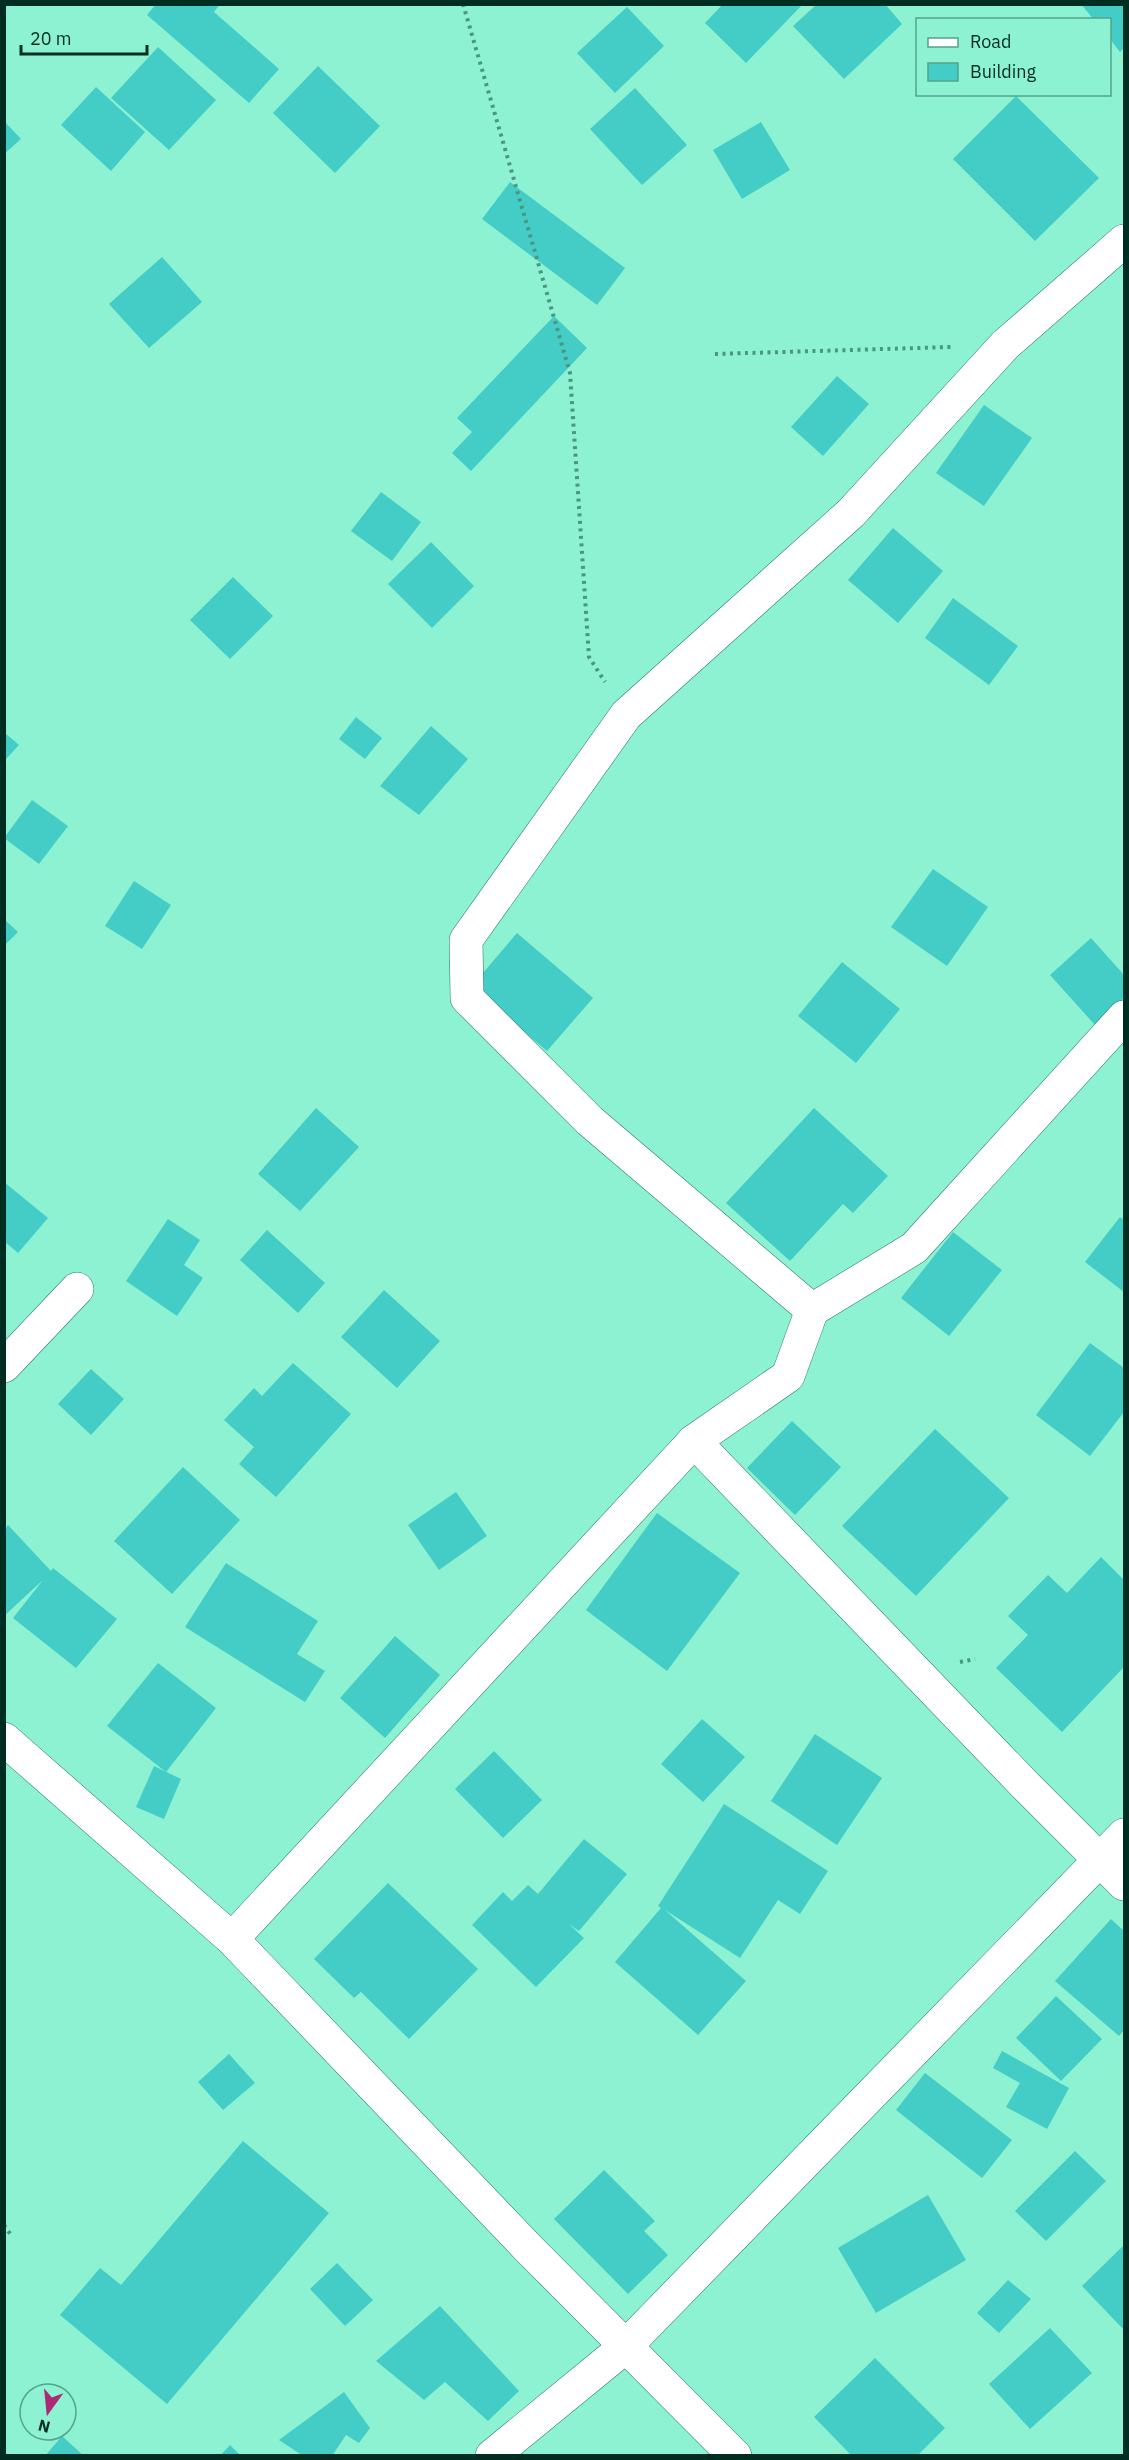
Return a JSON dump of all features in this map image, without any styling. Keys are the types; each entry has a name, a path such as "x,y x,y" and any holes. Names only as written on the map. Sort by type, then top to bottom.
{"street":[{"path":"812,1310 590,1121 467,998 465,940 626,715 850,513 1005,345 1125,241"},
{"path":"232,1939 694,1441 788,1376 812,1310 914,1248 1125,1017"},
{"path":"4,1366 77,1289"},
{"path":"694,1441 1125,1884"},
{"path":"4,1739 232,1939 625,2347 735,2456"},
{"path":"492,2456 625,2347 1125,1836"}],"path":[{"path":"462,4 570,373 589,657 626,715"},
{"path":"715,354 1005,345"},
{"path":"4,2225 11,2235"}],"building":[{"path":"156,4 220,4 214,12 279,69 249,103 147,15"},
{"path":"723,4 803,4 746,63 705,23"},
{"path":"817,4 885,4 902,24 844,79 793,26"},
{"path":"1081,4 1124,4 1124,48 1120,52 1111,40 1111,18 1092,18"},
{"path":"627,7 664,46 615,93 577,53"},
{"path":"158,47 216,100 169,150 111,98"},
{"path":"318,66 380,126 335,173 273,113"},
{"path":"96,87 145,132 111,171 61,125"},
{"path":"635,88 687,145 642,185 590,129"},
{"path":"1016,96 1099,178 1035,241 953,159"},
{"path":"4,121 21,139 4,154"},
{"path":"761,122 790,170 742,199 713,150"},
{"path":"510,182 625,268 597,305 482,219"},
{"path":"162,257 202,302 149,348 109,304"},
{"path":"554,316 587,348 471,471 452,453 472,432 457,418"},
{"path":"837,376 869,404 823,456 791,427"},
{"path":"984,405 1032,438 984,506 936,473"},
{"path":"381,492 421,522 392,561 351,531"},
{"path":"893,528 943,571 898,623 848,580"},
{"path":"431,542 474,586 432,628 388,584"},
{"path":"233,577 273,616 230,659 190,620"},
{"path":"953,598 1018,646 989,685 925,638"},
{"path":"356,717 382,738 365,759 339,739"},
{"path":"431,726 468,759 419,815 380,786"},
{"path":"4,732 19,745 4,761"},
{"path":"32,800 68,826 39,864 4,838"},
{"path":"933,869 988,907 947,966 891,927"},
{"path":"134,881 171,905 142,949 105,926"},
{"path":"4,919 18,932 4,946"},
{"path":"517,933 593,998 547,1051 471,987"},
{"path":"1091,938 1124,975 1124,998 1095,1025 1050,975"},
{"path":"842,962 900,1009 856,1063 798,1016"},
{"path":"316,1108 359,1147 300,1211 258,1174"},
{"path":"814,1108 888,1176 853,1213 843,1204 790,1261 726,1203"},
{"path":"4,1182 48,1218 18,1253 4,1241"},
{"path":"1120,1217 1124,1220 1124,1292 1085,1262"},
{"path":"168,1219 200,1240 184,1265 203,1278 177,1316 126,1281"},
{"path":"267,1230 325,1283 298,1313 240,1260"},
{"path":"953,1232 1002,1270 949,1336 901,1298"},
{"path":"384,1290 440,1341 397,1388 341,1337"},
{"path":"1090,1343 1124,1368 1124,1412 1090,1456 1036,1415"},
{"path":"293,1363 351,1414 276,1497 239,1464 254,1447 224,1420 254,1388 262,1396"},
{"path":"91,1369 124,1399 91,1435 58,1404"},
{"path":"792,1421 841,1467 795,1515 747,1468"},
{"path":"935,1429 1009,1498 916,1596 842,1526"},
{"path":"183,1467 240,1520 172,1594 114,1541"},
{"path":"456,1492 487,1536 439,1570 408,1525"},
{"path":"657,1513 740,1573 667,1671 586,1610"},
{"path":"8,1525 51,1571 53,1568 117,1619 76,1668 13,1618 43,1580 5,1615 5,1529"},
{"path":"1101,1557 1124,1580 1124,1667 1062,1732 996,1668 1028,1635 1008,1616 1048,1575 1067,1593"},
{"path":"226,1563 318,1621 297,1654 325,1671 305,1702 185,1627"},
{"path":"395,1636 440,1675 385,1738 340,1698"},
{"path":"158,1663 216,1708 166,1772 107,1726"},
{"path":"702,1719 745,1757 703,1802 661,1764"},
{"path":"815,1734 882,1778 837,1845 771,1801"},
{"path":"494,1751 542,1800 503,1838 455,1789"},
{"path":"154,1766 181,1779 164,1819 136,1807"},
{"path":"724,1804 828,1871 800,1914 778,1900 740,1958 665,1910 746,1981 698,2035 615,1962 661,1908 658,1906"},
{"path":"584,1839 627,1874 579,1931 569,1924 584,1938 536,1987 472,1925 503,1892 512,1901 528,1885 538,1894"},
{"path":"388,1883 478,1969 409,2039 361,1992 354,1998 314,1959"},
{"path":"1111,1919 1124,1931 1124,2030 1119,2036 1055,1981"},
{"path":"1056,1996 1102,2039 1061,2081 1016,2038"},
{"path":"1002,2051 1069,2088 1047,2129 1006,2107 1020,2083 993,2068"},
{"path":"229,2054 255,2083 223,2110 198,2082"},
{"path":"925,2073 1012,2140 982,2178 896,2110"},
{"path":"243,2141 329,2213 167,2404 60,2315 100,2268 121,2285"},
{"path":"1075,2151 1106,2181 1046,2241 1015,2211"},
{"path":"604,2170 655,2221 644,2231 668,2255 628,2294 554,2219"},
{"path":"928,2195 966,2260 876,2313 838,2248"},
{"path":"1124,2245 1124,2327 1123,2329 1082,2286"},
{"path":"337,2263 373,2300 345,2326 310,2289"},
{"path":"1008,2280 1031,2299 999,2333 977,2313"},
{"path":"440,2306 519,2391 488,2421 445,2382 424,2400 376,2361"},
{"path":"1050,2328 1092,2373 1030,2429 989,2384"},
{"path":"875,2358 945,2428 917,2456 852,2456 814,2417"},
{"path":"344,2392 370,2428 359,2443 346,2435 332,2456 303,2456 279,2440"},
{"path":"57,2442 69,2442 84,2456 45,2456"},
{"path":"230,2445 241,2456 220,2456"}]}
